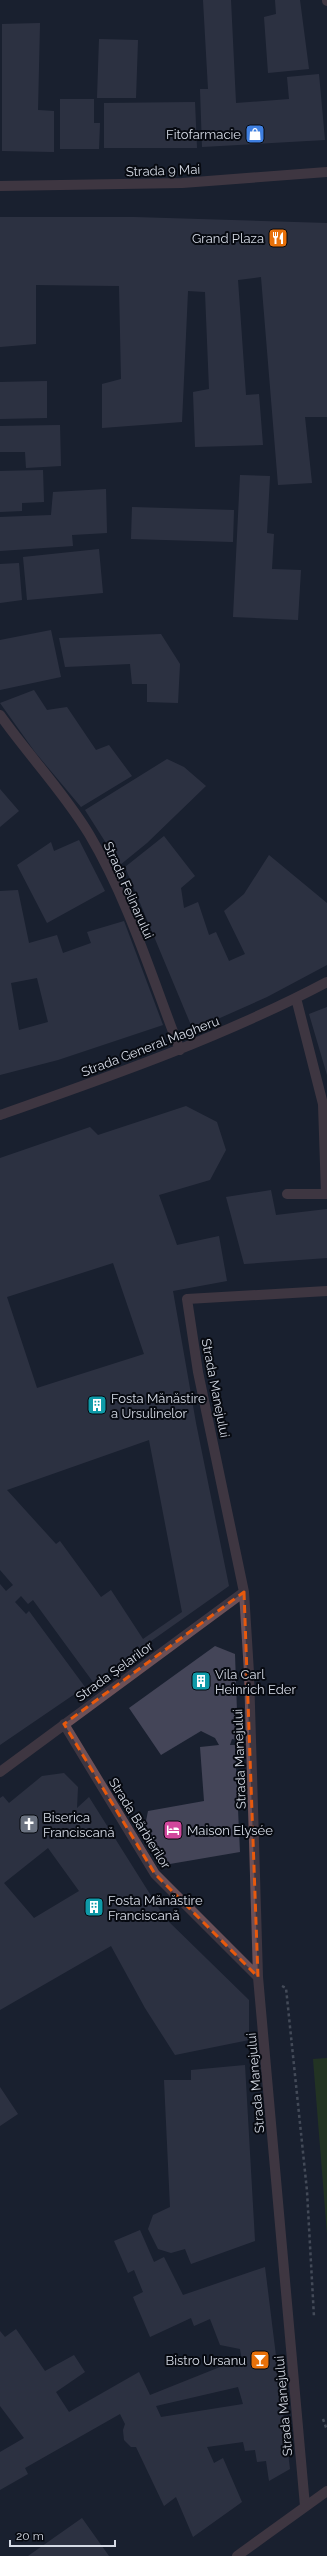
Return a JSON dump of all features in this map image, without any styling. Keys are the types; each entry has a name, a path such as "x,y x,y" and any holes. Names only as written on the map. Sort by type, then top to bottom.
{"street":[{"name":"Strada 9 Mai","path":"0,186 182,184 327,172"},
{"name":"Strada Felinarului","path":"0,715 61,791 89,835 128,914 180,1050"},
{"name":"Strada General Magheru","path":"0,1115 180,1050 296,998 327,982"},
{"path":"287,1194 326,1194 323,1104 296,998"},
{"name":"Strada Manejului","path":"305,2506 258,1977 249,1673 244,1592 198,1372 187,1299 327,1291"},
{"name":"Strada Șelarilor","path":"0,1772 244,1592"},
{"name":"Strada Bărbierilor","path":"64,1724 155,1874 258,1977"},
{"path":"237,2556 327,2491"}],"path":[{"path":"258,1977 286,1988 307,2191 314,2319"},
{"path":"322,2414 327,2430"}],"highlighted area":[{"path":"244,1592 258,1977 155,1874 64,1724"}],"green space":[{"path":"327,2058 327,2234 313,2059"}],"building":[{"path":"203,0 231,0 236,103 289,99 287,77 319,74 325,140 202,147 200,89 208,89"},
{"path":"275,0 300,0 309,69 268,73 264,17 276,14"},
{"path":"40,23 38,110 54,111 54,152 2,151 2,24"},
{"path":"99,39 138,40 136,98 97,98"},
{"path":"60,99 94,99 94,123 100,123 99,149 60,149"},
{"path":"195,102 197,148 104,148 104,103"},
{"path":"0,217 134,217 327,223 327,417 305,417 312,483 278,485 261,277 238,280 246,395 259,394 263,445 195,447 193,392 209,389 205,292 188,291 182,422 102,428 102,384 121,379 119,286 36,285 36,344 0,347"},
{"path":"47,381 47,418 0,419 0,382"},
{"path":"60,425 61,466 26,468 25,452 0,452 0,426"},
{"path":"43,470 44,502 22,503 22,511 0,512 0,471"},
{"path":"240,475 270,476 267,533 274,534 272,569 301,570 298,620 233,617"},
{"path":"106,489 107,533 72,535 73,546 0,551 0,517 51,515 53,492"},
{"path":"132,507 234,510 233,542 131,539"},
{"path":"99,549 103,593 27,600 23,557"},
{"path":"19,563 22,600 0,603 0,564"},
{"path":"51,630 61,677 0,690 0,640"},
{"path":"161,634 180,664 178,703 147,702 147,684 132,684 130,664 65,667 59,638"},
{"path":"34,690 47,710 67,707 96,750 109,745 132,776 81,807 35,752 0,703"},
{"path":"167,759 184,767 206,786 147,843 120,865 85,810"},
{"path":"0,789 19,811 0,827"},
{"path":"164,836 195,876 181,888 184,908 198,902 209,935 216,932 229,961 245,954 224,911 244,894 269,855 327,903 327,965 267,997 193,1030 125,867"},
{"path":"79,840 105,891 47,923 17,865 51,842 54,851"},
{"path":"18,890 29,943 57,935 63,953 91,943 87,932 124,921 163,1025 58,1060 0,1075 0,891","holes":["37,978 48,1022 19,1030 11,983"]},
{"path":"327,1007 327,1075 309,1014"},
{"path":"186,1106 217,1122 226,1150 210,1180 159,1195 177,1245 219,1236 227,1281 173,1291 196,1423 229,1586 93,1682 33,1600 28,1604 21,1596 15,1602 26,1614 29,1611 85,1687 0,1745 0,1584 6,1591 13,1585 0,1570 0,1158 90,1127 98,1135","holes":["113,1263 144,1354 37,1388 7,1297","149,1440 182,1612 143,1639 111,1590 101,1597 60,1541 56,1544 7,1490"]},
{"path":"271,1190 276,1215 327,1209 327,1258 244,1264 226,1197"},
{"path":"215,1646 235,1654 238,1740 232,1739 230,1745 235,1745 240,1852 164,1865 138,1823 146,1821 148,1811 204,1801 200,1747 219,1745 215,1738 201,1731 161,1755 129,1708"},
{"path":"64,1773 78,1787 77,1808 89,1797 165,1918 249,2000 249,2040 175,2055 145,2008 111,1946 0,2010 0,1798 3,1796 9,1803 42,1776","holes":["48,1848 79,1891 34,1918 4,1883"]},
{"path":"245,2065 255,2241 191,2264 185,2249 171,2253 158,2249 148,2229 153,2215 170,2207 164,2080 191,2080 191,2070"},
{"path":"0,2087 18,2114 0,2126"},
{"path":"140,2230 154,2262 164,2257 183,2295 265,2267 290,2469 269,2481 266,2461 257,2462 255,2450 245,2451 243,2442 207,2447 214,2463 223,2458 242,2502 193,2537 176,2497 164,2506 136,2447 131,2447 124,2440 123,2430 125,2424 120,2414 25,2468 28,2474 0,2490 0,2452 24,2438 0,2406 0,2331 5,2337 16,2329 45,2371 74,2355 85,2372 56,2392 69,2412 139,2372 150,2395 220,2367 242,2361 240,2349 220,2345 210,2319 194,2326 191,2318 150,2337 133,2297 143,2292 134,2270 128,2273 114,2241","holes":["238,2387 243,2404 161,2417 156,2406"]},
{"path":"82,2518 109,2556 28,2556"}],"place":[{"name":"Fitofarmacie","path":"255,134"},
{"name":"Grand Plaza","path":"278,238"},
{"name":"Fosta Mănăstire a Ursulinelor","path":"97,1405"},
{"name":"Vila Carl Heinrich Eder","path":"201,1681"},
{"name":"Biserica Franciscană","path":"29,1824"},
{"name":"Maison Elysée","path":"173,1830"},
{"name":"Fosta Mănăstire Franciscană","path":"94,1907"},
{"name":"Bistro Ursanu","path":"260,2360"}]}
